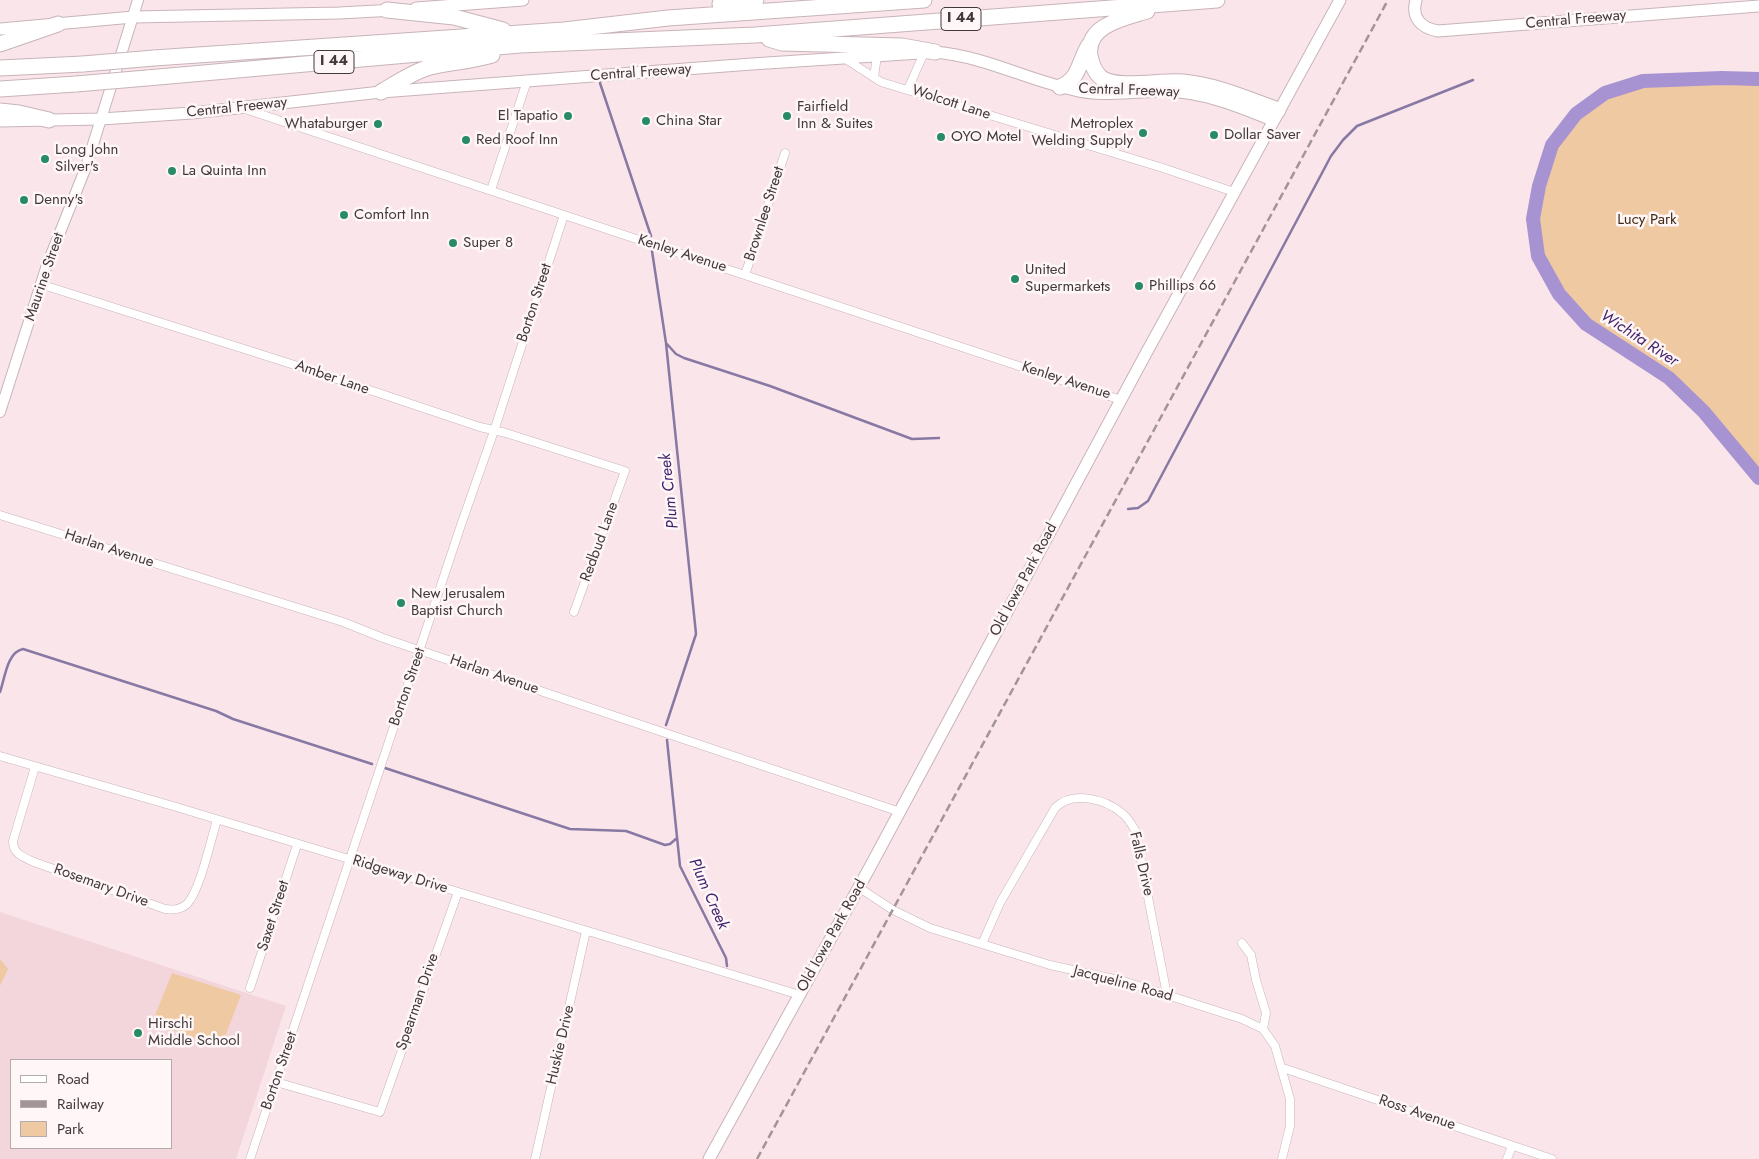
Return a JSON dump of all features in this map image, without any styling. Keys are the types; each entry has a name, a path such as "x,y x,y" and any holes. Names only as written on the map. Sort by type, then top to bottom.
{"highway":[{"path":"668,18 706,6 756,0"},
{"name":"Central Freeway","path":"0,89 147,78 517,39 564,30 668,18 924,0"},
{"name":"Central Freeway","path":"0,68 517,39 755,35 1217,0"},
{"path":"1060,87 1075,78 1082,57 1102,28 1167,4"},
{"path":"388,10 454,17 517,39"},
{"path":"0,44 58,24"},
{"path":"755,35 782,43 902,46 930,53"},
{"path":"381,92 413,73 431,67 479,59 517,39"},
{"path":"1092,40 1089,52 1093,68 1103,78 1112,82 1121,84 1166,81 1184,82 1227,92 1275,115"},
{"path":"0,111 49,120"}],"main road":[{"path":"0,29 133,17 333,13 523,0"},
{"name":"Old Iowa Park Road","path":"709,1159 900,812 1275,115 1340,0"},
{"name":"Central Freeway","path":"1416,0 1414,13 1416,19 1422,26 1438,31 1759,6"},
{"name":"Central Freeway","path":"0,121 101,119 192,114 381,92 752,64 930,53 957,54 985,61 1060,87 1093,93 1181,92 1205,96 1275,115"}],"street":[{"name":"Maurine Street","path":"0,412 40,284 86,167 138,0"},
{"path":"908,89 930,53"},
{"path":"874,77 877,56"},
{"name":"Wolcott Lane","path":"844,58 881,82 1234,192"},
{"path":"492,190 527,82"},
{"name":"Kenley Avenue","path":"242,108 1121,400"},
{"name":"Brownlee Street","path":"745,275 785,153"},
{"name":"Borton Street","path":"250,1159 494,431 564,215"},
{"name":"Amber Lane","path":"40,284 494,431 625,471"},
{"name":"Redbud Lane","path":"574,612 625,471"},
{"name":"Harlan Avenue","path":"0,515 343,622 420,650 900,812"},
{"name":"Ridgeway Drive","path":"0,756 106,786 800,995"},
{"name":"Rosemary Drive","path":"35,767 14,834 13,846 17,853 34,862 165,909 182,908 193,896 217,820"},
{"name":"Falls Drive","path":"982,944 1000,903 1055,808 1069,798 1101,802 1111,806 1125,816 1138,838 1167,996"},
{"name":"Saxet Street","path":"250,988 297,845"},
{"name":"Jacqueline Road","path":"858,887 917,923 1050,965 1123,982 1242,1019 1263,1029"},
{"name":"Spearman Drive","path":"276,1082 380,1112 458,892"},
{"name":"Huskie Drive","path":"535,1159 586,931"},
{"path":"1242,943 1251,955 1266,1013 1263,1029 1275,1046 1283,1068 1290,1099 1291,1116 1282,1159"},
{"name":"Ross Avenue","path":"1283,1068 1552,1159"},
{"path":"1507,1159 1512,1146"}],"shaded area":[{"name":"Hirschi Middle School","path":"0,912 286,1006 236,1159 0,1159"}],"green space":[{"name":"Lucy Park","path":"1722,78 1759,79 1759,478 1704,412 1669,378 1586,324 1559,294 1538,256 1533,219 1539,186 1552,145 1576,114 1605,93 1643,81"},
{"path":"0,959 8,969 0,986"},
{"path":"172,973 241,995 221,1047 152,1023"}],"waterway":[{"name":"Wichita River","path":"1759,79 1722,78 1643,81 1605,93 1576,114 1552,145 1539,186 1533,219 1538,256 1559,294 1586,324 1669,378 1704,412 1759,478"},
{"path":"1128,509 1138,508 1148,501 1331,156 1343,140 1357,126 1473,80"},
{"name":"Plum Creek","path":"600,83 651,236"},
{"name":"Plum Creek","path":"652,251 666,343 696,634 666,725"},
{"path":"666,343 676,354 684,358 770,386 912,439 939,438"},
{"path":"0,692 10,660 13,655 23,649 216,711 233,719 372,764"},
{"name":"Plum Creek","path":"667,740 680,866 726,958 727,966"},
{"path":"385,768 570,829 626,831 665,845 670,844 677,838"}],"railway":[{"path":"757,1159 1388,0"}],"place":[{"name":"El Tapatio","path":"568,116"},
{"name":"Fairfield Inn & Suites","path":"787,116"},
{"name":"China Star","path":"646,121"},
{"name":"Whataburger","path":"378,124"},
{"name":"Metroplex Welding Supply","path":"1143,133"},
{"name":"Dollar Saver","path":"1214,135"},
{"name":"OYO Motel","path":"941,137"},
{"name":"Red Roof Inn","path":"466,140"},
{"name":"Long John Silver's","path":"45,159"},
{"name":"La Quinta Inn","path":"172,171"},
{"name":"Denny's","path":"24,200"},
{"name":"Comfort Inn","path":"344,215"},
{"name":"Super 8","path":"453,243"},
{"name":"United Supermarkets","path":"1015,279"},
{"name":"Phillips 66","path":"1139,286"},
{"name":"New Jerusalem Baptist Church","path":"401,603"},
{"name":"Hirschi Middle School","path":"138,1033"}]}
